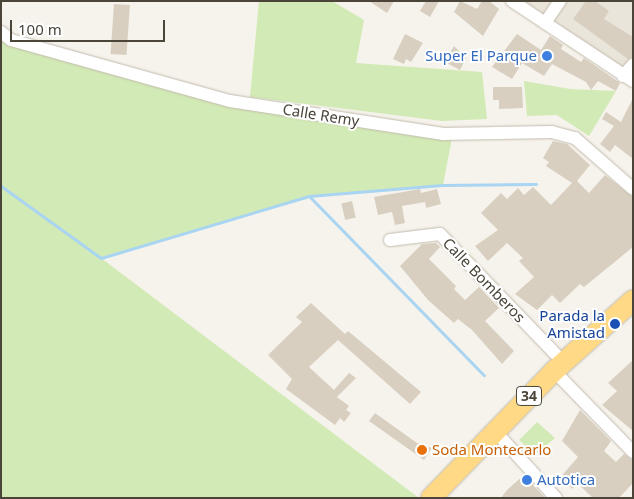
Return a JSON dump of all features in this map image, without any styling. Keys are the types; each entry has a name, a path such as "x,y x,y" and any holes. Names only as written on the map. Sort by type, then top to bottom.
{"highway":[{"name":"34","path":"431,498 558,367 633,300"}],"street":[{"path":"512,1 628,79 633,65"},
{"path":"545,22 560,1"},
{"name":"Calle Remy","path":"1,32 11,40 230,101 442,134 552,132 575,138 633,189"},
{"name":"Calle Bomberos","path":"390,240 440,234 558,367"},
{"path":"558,367 633,452"},
{"path":"495,431 556,498"}],"shaded area":[{"path":"515,1 633,1 633,71 629,75"}],"green space":[{"path":"259,1 332,1 364,20 356,63 482,72 487,119 442,121 250,97"},
{"path":"1,37 226,100 453,133 443,185 309,196 101,258 419,498 1,498"},
{"path":"524,81 570,89 616,91 589,136 557,115 527,116"},
{"path":"537,422 555,438 535,455 519,440"}],"building":[{"path":"369,1 394,1 387,13"},
{"path":"426,1 439,1 430,17 420,11"},
{"path":"460,1 477,9 482,1 489,1 499,9 483,36 454,12"},
{"path":"586,1 595,1 609,11 604,19 633,37 633,57 628,59 573,19"},
{"path":"114,4 130,5 126,55 111,54"},
{"path":"405,34 423,43 411,62 406,59 404,64 393,59"},
{"path":"517,34 541,50 550,36 563,45 561,49 581,62 584,58 620,83 616,91 598,81 591,90 586,82 552,64 544,76 522,63 512,79 492,67"},
{"path":"454,46 466,58 460,70 445,62"},
{"path":"493,87 522,87 523,108 499,109 499,100 493,100"},
{"path":"633,98 633,159 615,145 610,152 600,144 614,126 602,119 606,112 621,122"},
{"path":"553,141 567,144 590,165 577,181 589,193 605,175 633,197 633,247 584,287 580,284 560,303 552,295 537,310 515,294 534,277 519,261 523,258 507,243 488,261 475,246 498,230 481,213 501,193 507,199 518,188 524,195 533,187 551,205 572,183 546,166 549,162 543,158"},
{"path":"420,189 421,193 437,189 441,204 426,208 425,202 402,206 405,223 395,225 392,212 378,215 374,197"},
{"path":"352,201 356,218 345,220 341,203"},
{"path":"436,243 440,247 429,259 456,286 454,289 465,300 479,287 499,308 485,321 514,351 502,364 472,330 458,319 454,323 428,300 400,266 422,244"},
{"path":"311,303 345,334 348,331 421,392 410,404 338,340 309,367 334,390 349,373 356,378 337,397 349,406 346,410 351,413 344,422 340,418 335,425 286,389 292,379 268,355 302,322 296,317"},
{"path":"633,360 633,431 602,405 617,391 608,383"},
{"path":"580,410 611,441 604,451 616,462 624,454 633,460 633,483 619,498 593,498 577,483 572,489 567,482 564,486 558,480 578,457 562,441"},
{"path":"375,413 417,443 432,448 424,460 369,421"},
{"name":"Autotica","path":"524,475 545,498 501,498 507,490"}],"waterway":[{"path":"1,186 101,258 309,196 443,185 536,184"},
{"path":"310,197 484,375"}],"place":[{"name":"Super El Parque","path":"547,56"},
{"name":"Parada la Amistad","path":"615,324"},
{"name":"Soda Montecarlo","path":"422,450"},
{"name":"Autotica","path":"527,480"}]}
